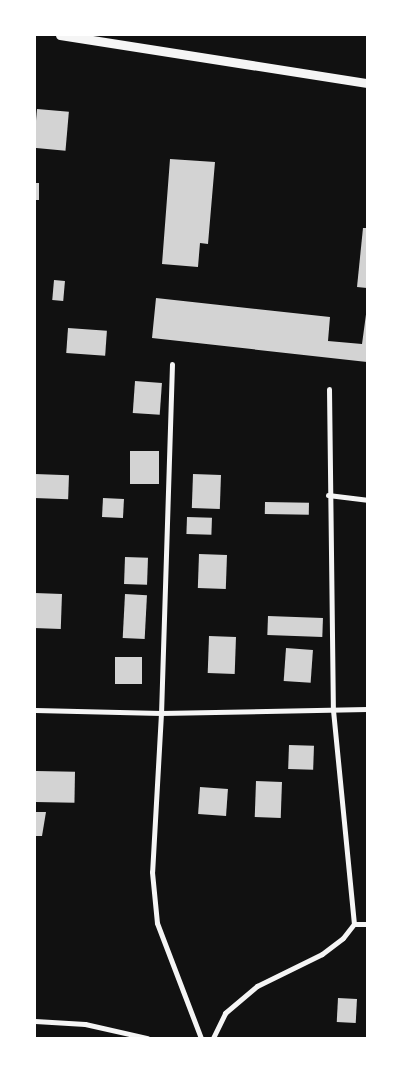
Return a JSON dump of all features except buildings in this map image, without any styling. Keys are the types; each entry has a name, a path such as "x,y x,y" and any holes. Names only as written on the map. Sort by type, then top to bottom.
{"street":[{"path":"60,35 367,83"},
{"path":"172,364 162,712 152,872 157,924 201,1038"},
{"path":"213,1038 225,1013 257,986 322,954 343,938 354,924 333,710 328,495 328,389"},
{"path":"328,495 367,500"},
{"path":"35,710 162,712 367,708"},
{"path":"354,924 367,924"},
{"path":"35,1020 85,1024 147,1038"}]}
